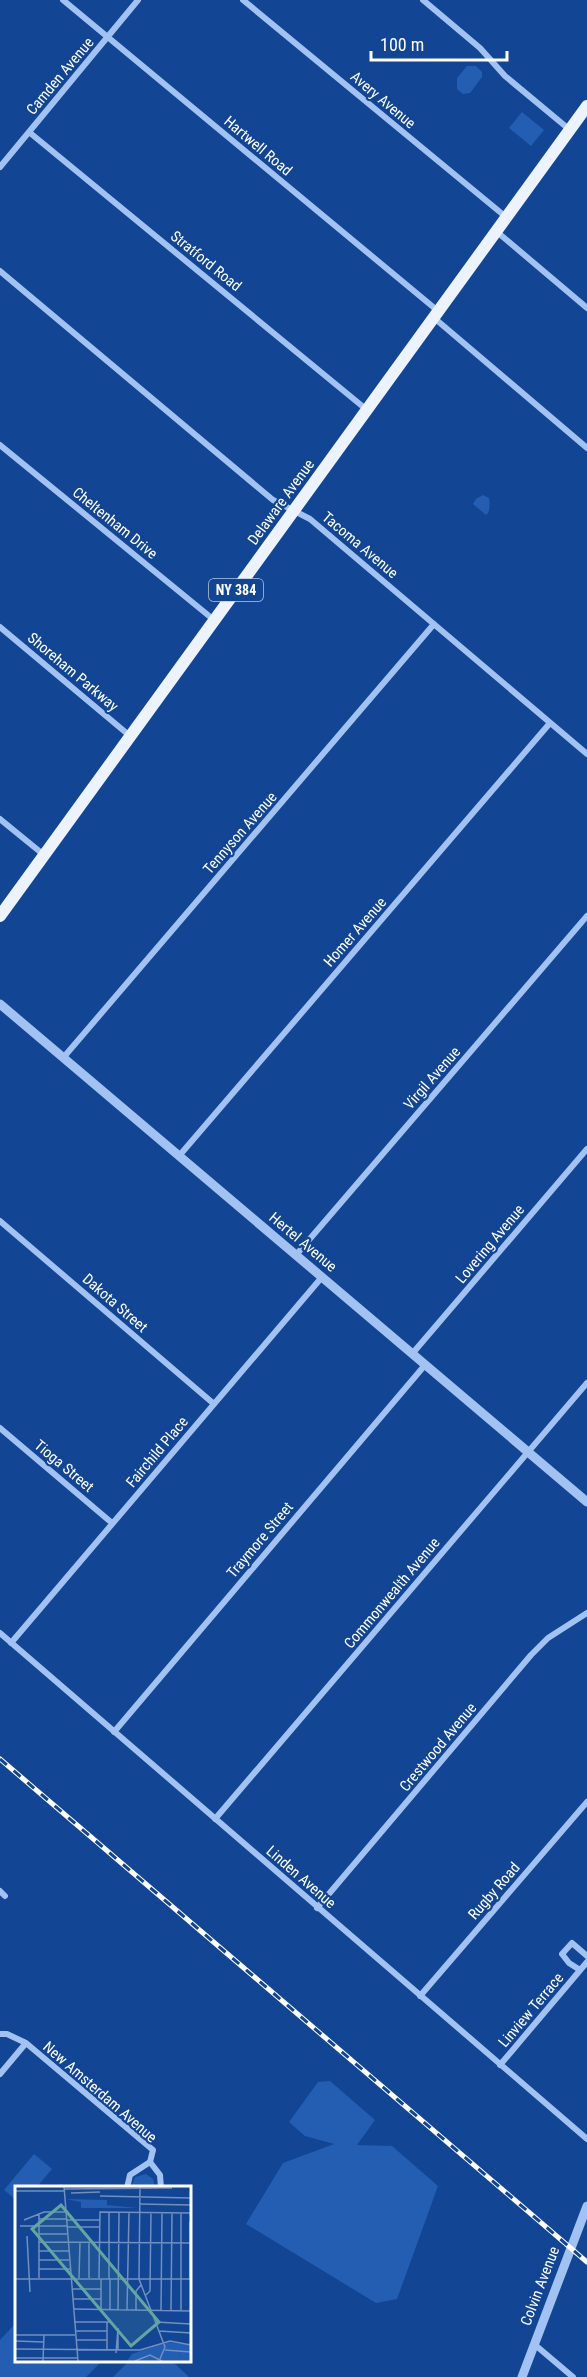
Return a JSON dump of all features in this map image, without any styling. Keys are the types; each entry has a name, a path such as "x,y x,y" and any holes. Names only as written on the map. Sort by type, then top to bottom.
{"main road":[{"name":"Delaware Avenue","path":"0,916 587,106"}],"street":[{"name":"Hartwell Road","path":"63,0 435,314 587,448"},
{"name":"Camden Avenue","path":"0,167 138,0"},
{"name":"Avery Avenue","path":"243,0 506,217"},
{"path":"423,0 480,48 505,76 570,130"},
{"name":"Stratford Road","path":"29,132 367,410"},
{"path":"496,231 587,308"},
{"name":"Tacoma Avenue","path":"0,271 273,500 310,519 587,754"},
{"name":"Cheltenham Drive","path":"0,445 214,620"},
{"name":"Tennyson Avenue","path":"63,1058 434,624"},
{"name":"Shoreham Parkway","path":"0,627 131,736"},
{"name":"Homer Avenue","path":"179,1156 550,723"},
{"path":"0,819 44,855"},
{"name":"Virgil Avenue","path":"296,1255 587,916"},
{"name":"Hertel Avenue","path":"0,1004 587,1502"},
{"name":"Lovering Avenue","path":"412,1354 587,1149"},
{"name":"Dakota Street","path":"0,1221 214,1404"},
{"name":"Fairchild Place","path":"11,1643 322,1277"},
{"name":"Traymore Street","path":"114,1732 425,1365"},
{"name":"Commonwealth Avenue","path":"215,1819 587,1383"},
{"name":"Tioga Street","path":"0,1428 112,1523"},
{"name":"Crestwood Avenue","path":"317,1908 531,1655 548,1638 587,1613"},
{"name":"Linden Avenue","path":"0,1633 587,2139"},
{"name":"Rugby Road","path":"420,1996 587,1802"},
{"name":"Linview Terrace","path":"580,1970 569,1964 562,1954 572,1943 587,1956"},
{"name":"Linview Terrace","path":"500,2065 587,1962"},
{"name":"New Amsterdam Avenue","path":"0,2034 7,2034 26,2043 153,2150 150,2162 130,2175 127,2186"},
{"name":"New Amsterdam Avenue","path":"0,2074 26,2043"},
{"name":"New Amsterdam Avenue","path":"150,2162 160,2175 161,2186"},
{"name":"Colvin Avenue","path":"522,2377 587,2206"},
{"path":"534,2344 573,2377"}],"shaded area":[{"path":"467,66 476,66 482,72 482,77 470,93 463,94 457,89 457,78"},
{"path":"522,112 544,130 531,146 509,128"},
{"path":"483,495 489,498 489,510 486,515 473,504"},
{"path":"330,2081 375,2120 357,2145 392,2146 438,2186 397,2299 376,2303 246,2224 283,2163 334,2144 305,2136 289,2122 318,2082"},
{"path":"34,2154 52,2169 38,2186 15,2186 15,2199 4,2190"},
{"path":"146,2174 153,2179 155,2186 132,2186 135,2177"},
{"path":"15,2324 15,2362 101,2362 86,2377 0,2377 0,2340"},
{"path":"128,2362 173,2362 189,2377 113,2377"}],"railway":[{"path":"0,1759 587,2262"}]}
